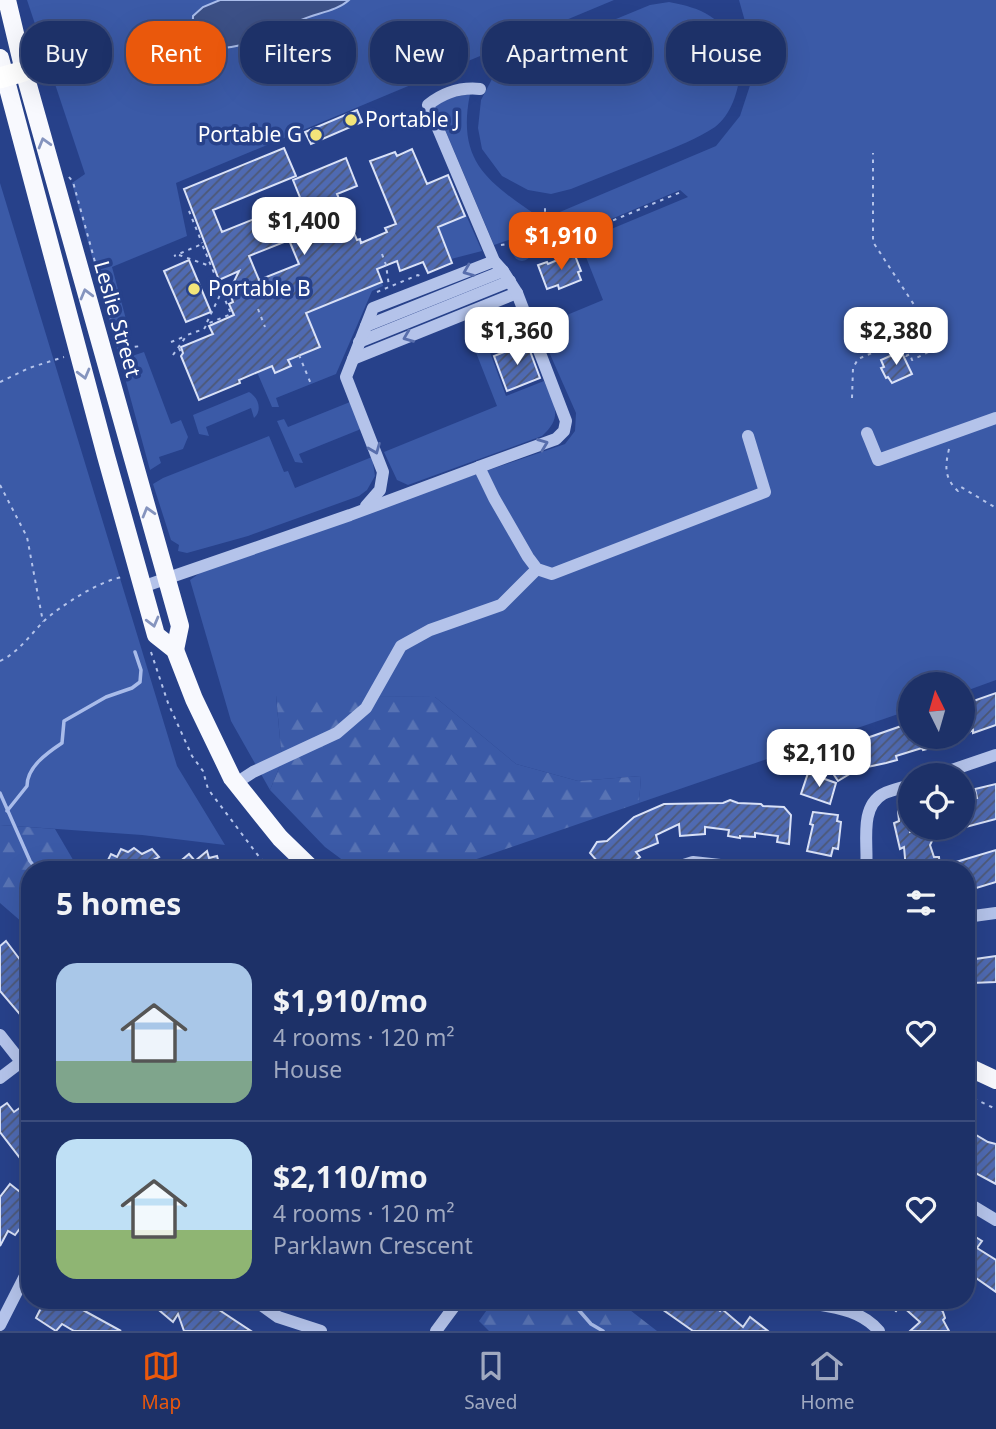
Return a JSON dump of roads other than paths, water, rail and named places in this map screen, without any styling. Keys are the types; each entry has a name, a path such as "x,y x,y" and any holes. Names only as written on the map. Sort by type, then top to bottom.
{"main road":[{"name":"Leslie Street","path":"7,0 7,71 136,582 156,635 175,650 194,699 236,783 280,838 304,861"},
{"name":"Leslie Street","path":"7,71 167,578 180,626 175,650"},
{"path":"975,1070 996,1080"}],"street":[{"path":"136,582 167,578 350,515 556,439 564,431 566,421 506,276 428,105 448,92 468,88 480,89"},
{"path":"350,515 375,498 383,481 383,472 346,377 366,326 506,276"},
{"path":"359,342 506,276"},
{"path":"353,359 506,276"},
{"path":"867,433 878,460 996,418"},
{"path":"479,467 494,498 537,569 552,573 765,492 748,436"},
{"path":"236,783 253,772 337,733 366,708 401,646 430,631 501,604 537,569"},
{"path":"972,763 996,755"},
{"path":"866,861 867,819 870,808 881,795 898,789"},
{"path":"975,916 996,913"},
{"path":"0,1035 21,1062 0,1078"},
{"path":"975,1207 996,1220"},
{"path":"1,1328 21,1285"},
{"path":"267,1309 278,1317 321,1331"},
{"path":"436,1331 452,1309"},
{"path":"842,1309 862,1316 879,1331"}],"waterway":[{"path":"7,811 27,786 34,767 62,743 64,721 106,697 132,688 140,682 141,670 135,652"},
{"path":"0,793 30,861"},
{"path":"578,1309 591,1324 603,1331"}],"place":[{"name":"Portable J","path":"351,120"},
{"name":"Portable G","path":"316,135"},
{"name":"Portable B","path":"194,289"}]}
